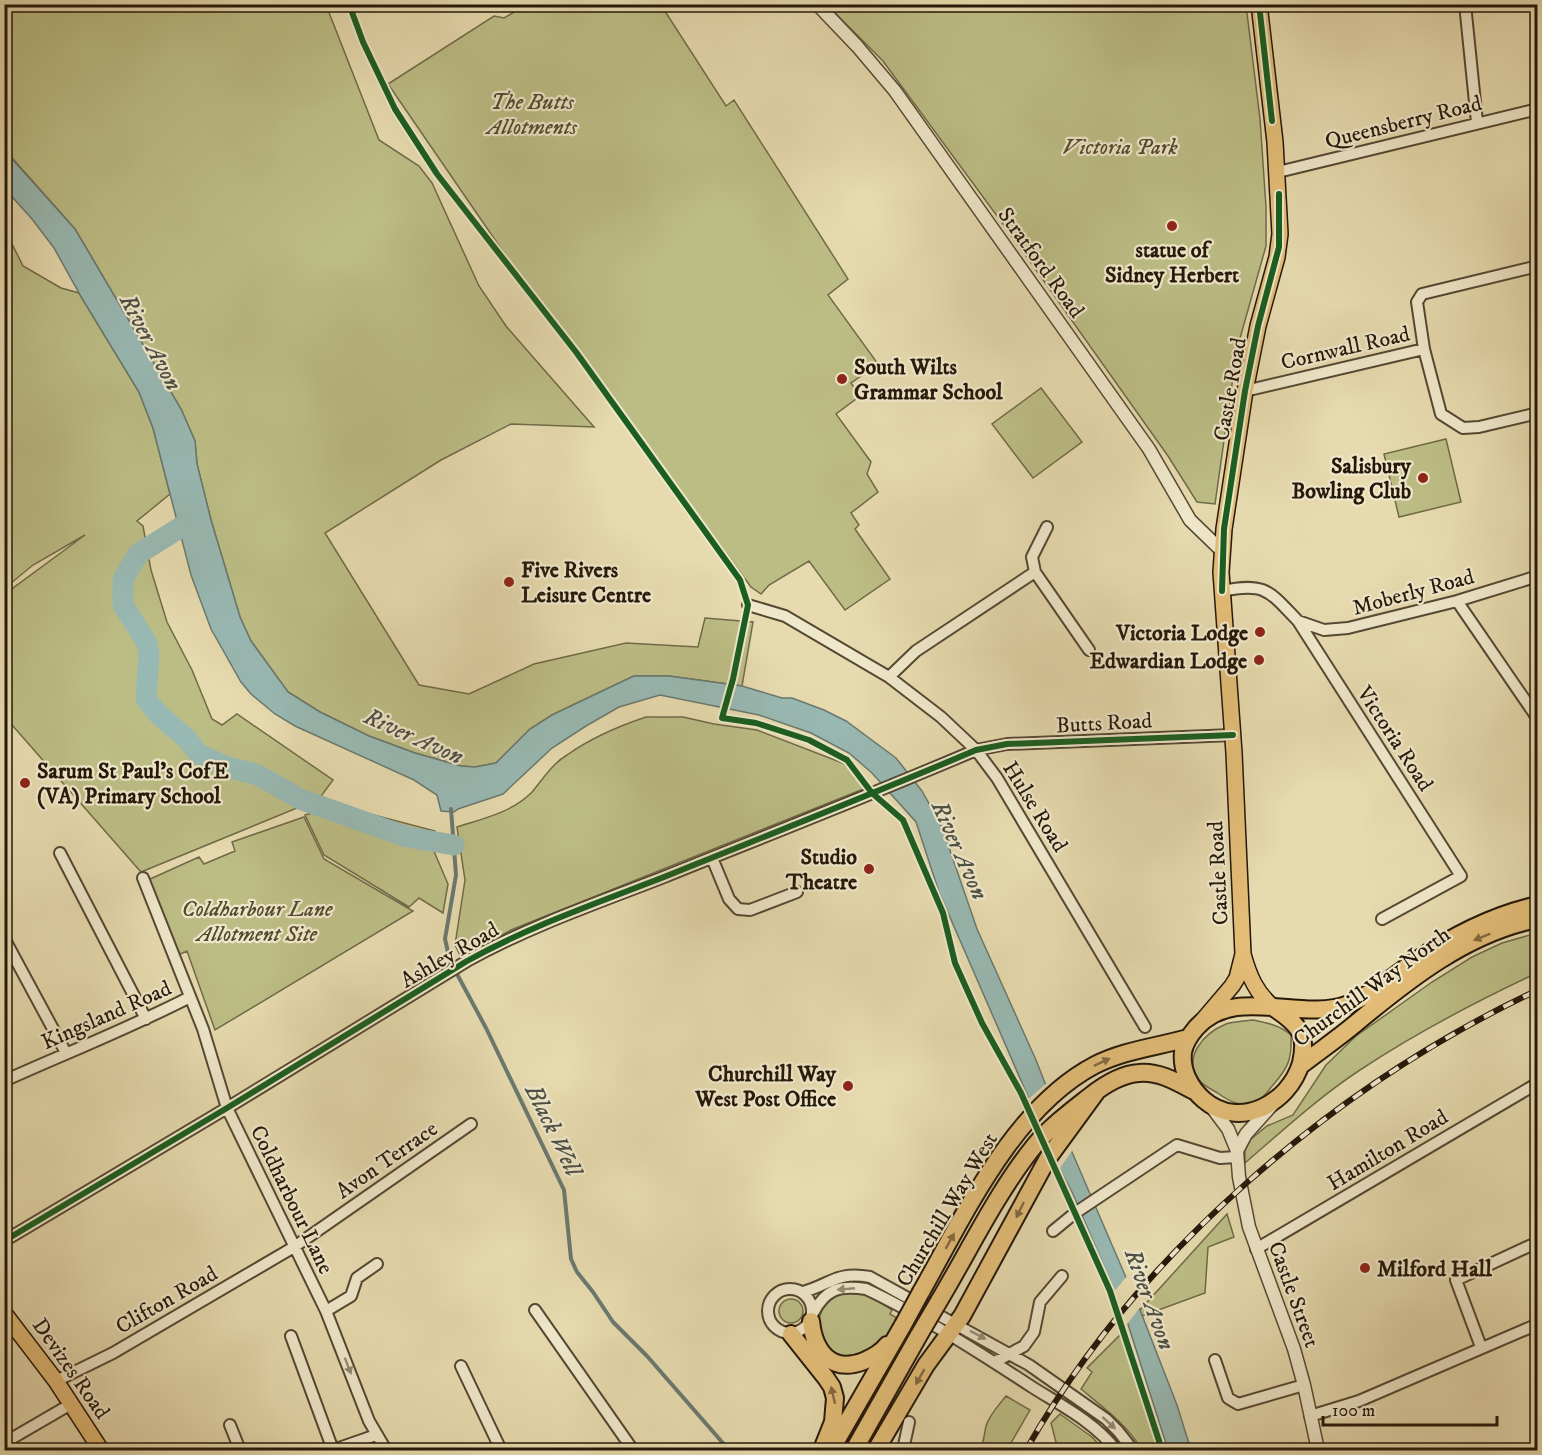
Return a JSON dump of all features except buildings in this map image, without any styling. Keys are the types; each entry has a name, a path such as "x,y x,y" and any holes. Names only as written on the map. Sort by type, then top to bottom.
{"highway":[{"name":"Churchill Way North","path":"1274,1008 1325,1009 1348,1004 1369,993 1461,933 1504,915 1538,905"},
{"name":"Churchill Way North","path":"1300,1066 1378,1005 1462,946 1495,932 1538,919"},
{"path":"1257,1006 1274,1008 1290,1020 1300,1032 1303,1049 1300,1066 1283,1095 1272,1104 1254,1111 1236,1112 1210,1105 1194,1091 1183,1064 1184,1049 1188,1038 1201,1022 1236,1008 1257,1006"},
{"name":"Churchill Way West","path":"831,1450 903,1327 980,1187 1029,1120 1054,1096 1095,1065 1122,1053 1188,1038"},
{"name":"Churchill Way West","path":"854,1450 939,1300 1014,1174 1036,1143 1071,1118 1097,1091 1121,1077 1151,1072 1167,1077 1194,1091"},
{"path":"876,1450 926,1365 941,1342 953,1330 1071,1118"},
{"path":"812,1317 815,1342 823,1355 842,1365 856,1364 882,1352 903,1327"},
{"path":"791,1334 826,1378 835,1398 833,1422 820,1450"}],"main road":[{"name":"Castle Road","path":"1243,954 1233,735 1222,591 1222,551 1245,391 1258,326 1278,247 1280,221 1278,172 1259,4"},
{"path":"1243,954 1254,986 1263,999 1274,1008"},
{"path":"1201,1022 1237,978 1243,954"},
{"name":"Devizes Road","path":"4,1313 56,1381 101,1450"}],"street":[{"name":"Stratford Road","path":"817,4 896,91 1149,448 1190,520 1222,551"},
{"path":"1465,4 1477,122"},
{"name":"Queensberry Road","path":"1278,172 1538,109"},
{"name":"Cornwall Road","path":"1245,391 1425,349 1417,302 1422,294 1538,266"},
{"path":"1425,349 1442,414 1463,428 1479,427 1538,413"},
{"path":"1047,527 1032,557 1035,572 1089,650"},
{"path":"889,677 916,651 1035,572"},
{"name":"Moberly Road","path":"1298,621 1324,630 1348,628 1457,601 1538,576"},
{"name":"Victoria Road","path":"1222,591 1247,587 1265,590 1272,594 1298,621 1461,876 1382,919"},
{"path":"1457,601 1538,719"},
{"name":"Hulse Road","path":"748,605 785,616 889,677 941,717 976,750 997,778 1145,1027"},
{"name":"Butts Road","path":"976,750 1006,744 1233,735"},
{"name":"Ashley Road","path":"4,1241 492,947 566,913 712,858 976,750"},
{"path":"60,853 146,1019"},
{"path":"712,858 729,899 738,909 750,910 797,892"},
{"name":"Coldharbour Lane","path":"143,878 203,1029 227,1108 326,1311 369,1421 386,1450"},
{"path":"4,938 66,1053"},
{"name":"Kingsland Road","path":"4,1082 190,997"},
{"name":"Hamilton Road","path":"1256,1249 1538,1083"},
{"path":"1053,1231 1076,1212 1177,1145 1220,1158 1237,1154 1246,1134 1272,1104"},
{"name":"Castle Street","path":"1210,1105 1228,1129 1237,1154 1244,1204 1256,1249 1291,1341 1304,1385 1318,1450"},
{"name":"Avon Terrace","path":"294,1247 471,1124"},
{"path":"1481,1347 1456,1280 1538,1242"},
{"name":"Clifton Road","path":"56,1381 113,1353 294,1247"},
{"path":"326,1311 351,1296 357,1278 377,1264"},
{"path":"802,1292 840,1277 850,1275 870,1277 953,1330 995,1362 1097,1429 1116,1450"},
{"path":"995,1362 1024,1346 1034,1332 1040,1302 1062,1276"},
{"path":"812,1317 810,1301 802,1292 790,1289 775,1294 768,1308 773,1326 784,1333 791,1334 803,1330 812,1317 820,1300 831,1291 841,1288 866,1289 953,1330 1012,1354 1106,1419 1133,1450"},
{"path":"535,1310 633,1450"},
{"path":"1310,1416 1359,1401 1538,1324"},
{"path":"291,1336 333,1450 376,1435"},
{"path":"1215,1360 1228,1398 1238,1404 1304,1385"},
{"path":"462,1366 501,1450"},
{"path":"4,1443 71,1404"},
{"path":"903,1450 909,1422"},
{"path":"230,1425 240,1450"}],"green space":[{"name":"South Wilts Grammar School","path":"528,4 661,5 726,106 734,100 848,279 828,295 878,364 851,383 860,396 836,414 871,462 867,474 878,492 851,513 859,525 855,529 890,579 845,610 809,561 769,585 761,594 751,587 504,253 388,84 494,16 504,18"},
{"path":"4,5 326,5 379,140 419,166 432,183 479,286 506,326 594,427 511,424 441,460 325,533 419,685 469,694 534,664 626,643 698,647 705,618 753,622 742,686 669,676 634,676 552,715 530,729 496,763 475,767 461,766 415,753 369,736 320,712 288,692 251,641 240,617 211,520 197,464 195,441 181,409 75,229 5,150"},
{"name":"Victoria Park","path":"827,5 1246,5 1260,119 1266,207 1266,246 1237,349 1215,504 1197,502 1168,456 1014,239 883,61"},
{"path":"4,228 23,266 61,288 79,293 139,392 153,428 170,494 137,521 143,526 151,570 167,622 192,670 212,719 222,725 237,714 333,780 319,799 141,872 5,717 5,594 85,535 33,565 5,588"},
{"path":"1041,388 1082,442 1033,478 992,424"},
{"name":"Salisbury Bowling Club","path":"1446,439 1461,502 1399,517 1384,454"},
{"path":"646,717 683,717 757,730 845,764 866,788 511,930 461,957 455,945 465,880 457,827 516,805 532,792 552,767 567,755 605,733"},
{"path":"331,808 351,809 435,831 433,849 448,884 443,913 419,898 409,907 324,855 305,815"},
{"name":"Coldharbour Lane Allotment Site","path":"304,817 324,859 413,911 215,1030 187,951 178,955 148,880 199,857 204,864 235,851 232,842"},
{"path":"1537,933 1537,973 1447,1018 1360,1070 1315,1103 1245,1163 1245,1150 1251,1139 1267,1126 1293,1115 1326,1065 1356,1036 1432,982 1472,957 1502,943"},
{"path":"1253,1020 1268,1023 1291,1035 1290,1056 1283,1073 1262,1098 1253,1103 1239,1104 1200,1081 1193,1064 1194,1055 1203,1040 1218,1028 1232,1022"},
{"path":"1227,1214 1234,1237 1208,1247 1205,1293 1142,1316 1140,1310"},
{"path":"851,1291 878,1301 892,1310 890,1314 897,1318 881,1343 873,1352 864,1357 841,1356 830,1350 819,1330 819,1317 825,1306 835,1297"},
{"path":"791,1299 796,1300 802,1306 802,1316 796,1322 791,1323 786,1322 780,1316 779,1311 780,1306 786,1300"},
{"path":"1126,1329 1165,1450 1142,1450 1122,1425 1081,1389 1092,1372 1087,1368"},
{"path":"1006,1396 1030,1410 1007,1450 980,1450 986,1426"},
{"path":"1060,1414 1092,1437 1104,1450 1058,1450 1051,1423"}],"water":[{"path":"4,150 75,229 181,409 195,441 197,464 211,520 240,617 251,641 288,692 320,712 369,736 415,753 461,766 475,767 496,763 530,729 552,715 619,683 634,676 669,676 742,686 782,698 792,698 846,721 896,758 922,791 942,827 977,929 1036,1060 1072,1152 1140,1310 1177,1405 1191,1450 1168,1450 1126,1318 939,892 916,822 872,773 849,753 811,733 759,715 660,695 619,707 586,726 552,748 503,794 454,812 441,811 437,795 414,780 295,726 275,714 251,694 241,682 211,629 191,575 153,428 139,392 54,248 5,189"}],"pier":[{"path":"1048,1082 1074,1148 1058,1171 1026,1101"},
{"path":"1128,1275 1141,1306 1125,1327 1112,1294"}],"waterway":[{"path":"189,522 138,554 123,579 123,605 147,643 149,655 146,699 159,715 186,738 199,754 224,766 258,775 300,799 407,837 454,845"},
{"name":"Black Well","path":"451,809 456,875 445,939 450,961 486,1028 564,1190 571,1259 577,1272 613,1322 647,1356 729,1450"}],"railway":[{"path":"1026,1450 1072,1378 1124,1309 1183,1243 1248,1182 1316,1126 1388,1074 1462,1029 1538,990"}],"cycle path":[{"path":"349,4 363,42 395,109 437,174 576,352 740,580 748,605 733,679 722,718 756,723 809,740 847,760 872,793 903,820 943,913 955,963 982,1023 1021,1093 1110,1291 1162,1450"},
{"path":"1259,4 1272,121"},
{"path":"1222,591 1224,529 1245,391 1258,326 1279,247 1279,194"},
{"path":"4,1241 467,961 564,916 976,750 1007,744 1233,735"}],"place":[{"name":"statue of Sidney Herbert","path":"1172,226"},
{"name":"South Wilts Grammar School","path":"842,379"},
{"name":"Salisbury Bowling Club","path":"1423,478"},
{"name":"Five Rivers Leisure Centre","path":"509,582"},
{"name":"Victoria Lodge","path":"1260,632"},
{"name":"Edwardian Lodge","path":"1259,660"},
{"name":"Sarum St Paul's CofE (VA) Primary School","path":"25,783"},
{"name":"Studio Theatre","path":"869,869"},
{"name":"Churchill Way West Post Office","path":"848,1086"},
{"name":"Milford Hall","path":"1365,1268"}],"park label":[{"name":"The Butts Allotments","path":"532,114"}],"water label":[{"name":"River Avon","path":"151,342"},
{"name":"River Avon","path":"414,736"},
{"name":"River Avon","path":"960,850"},
{"name":"River Avon","path":"1150,1299"}]}
